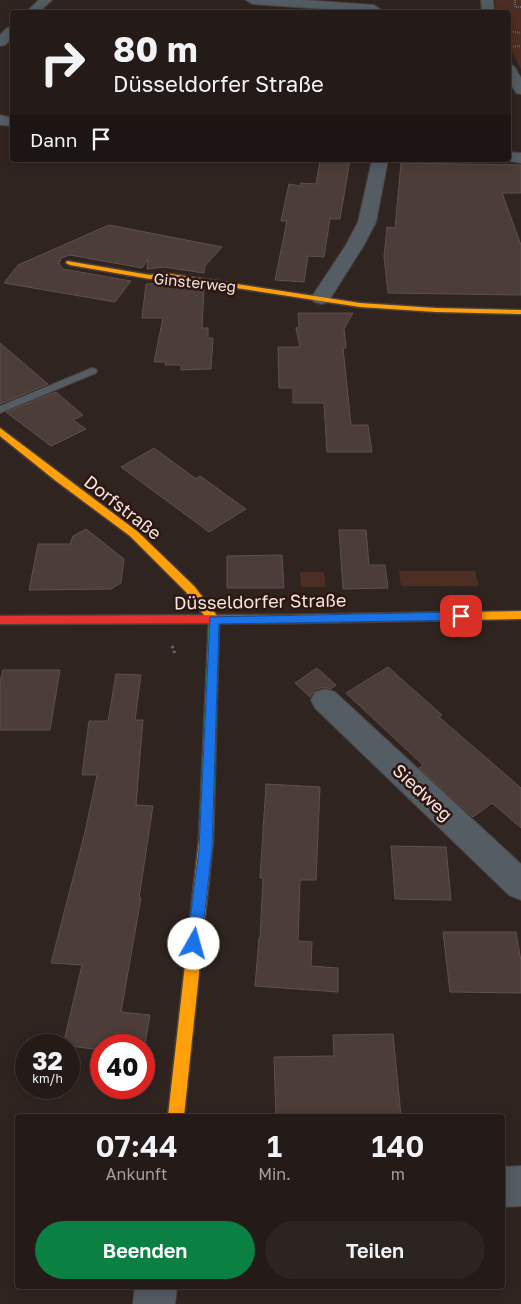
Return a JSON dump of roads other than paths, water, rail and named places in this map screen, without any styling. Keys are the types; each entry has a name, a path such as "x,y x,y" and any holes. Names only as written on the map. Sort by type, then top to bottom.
{"street":[{"path":"34,10 46,0"},
{"path":"251,0 374,9"},
{"path":"0,42 10,32"},
{"path":"511,72 521,90"},
{"path":"321,298 367,222 380,162"},
{"name":"Ginsterweg","path":"70,262 150,277 164,275 360,305 436,310 521,312"},
{"name":"Dorfstraße","path":"0,432 59,480 134,534 190,589 214,620"},
{"name":"Düsseldorfer Straße","path":"0,620 214,620 521,615"},
{"path":"176,1114 206,849 214,620"},
{"name":"Siedweg","path":"325,700 521,885"},
{"path":"505,1187 521,1186"},
{"path":"154,1304 156,1289"}],"lane":[{"path":"0,410 92,371"}]}
